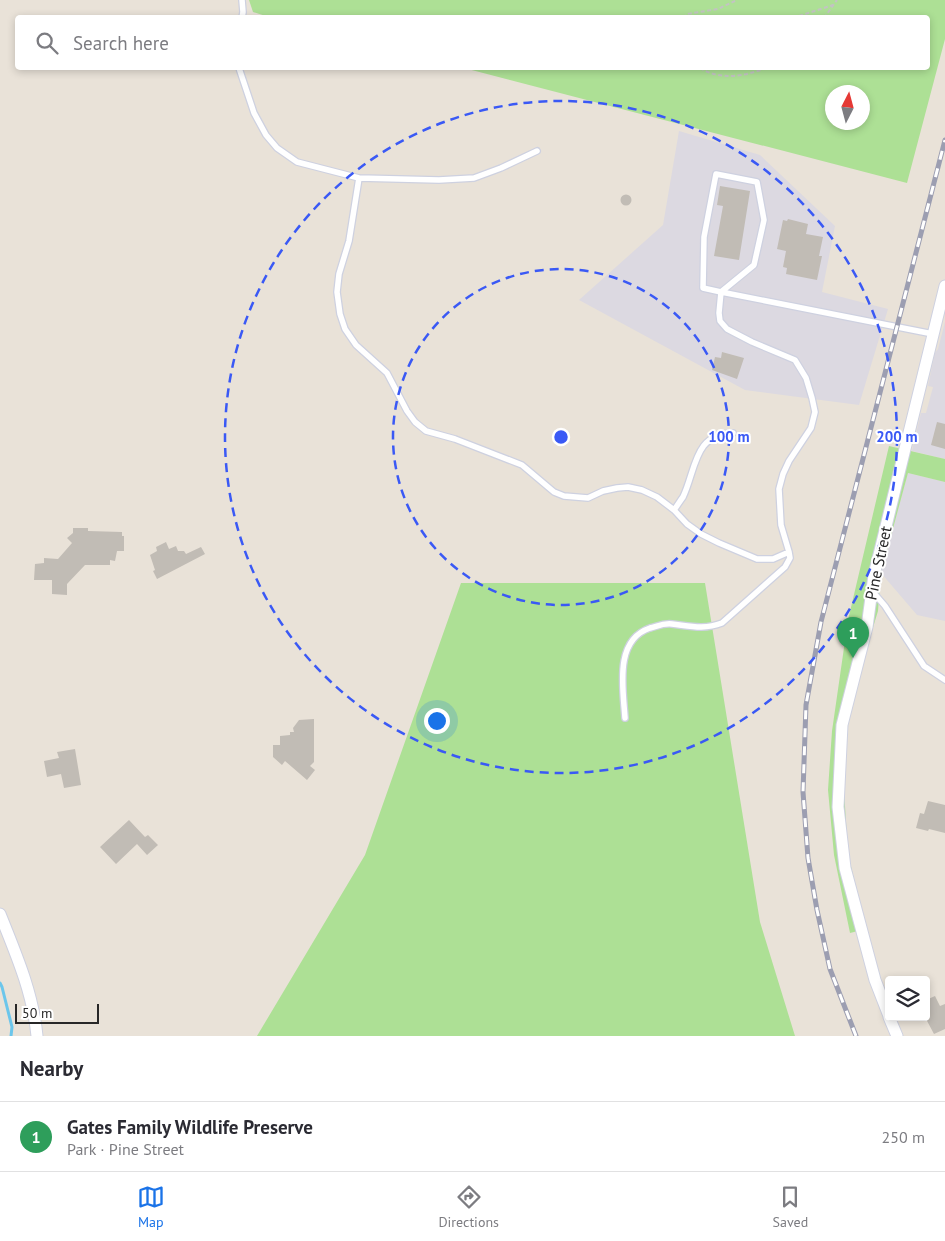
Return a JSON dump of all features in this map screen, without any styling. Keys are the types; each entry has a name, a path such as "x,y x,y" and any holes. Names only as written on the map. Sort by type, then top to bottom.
{"street":[{"name":"Pine Street","path":"885,1006 875,980 845,868 838,807 842,725 866,627 876,565 945,286"},
{"path":"0,914 24,975 32,1002 37,1036"},
{"name":"Pine Street","path":"891,1021 897,1036"}],"lane":[{"path":"242,0 242,15"},
{"path":"241,70 254,113 266,135 278,148 297,162 359,178 440,180 474,178 537,151"},
{"path":"625,718 622,681 626,651 640,631 662,624 700,628 712,627 722,623 785,568 790,558 781,525 779,489 789,461 812,428 815,412 806,378 795,360 727,329 720,321 721,292 754,265 764,220 757,182 716,174 704,237 703,288 721,292 932,334"},
{"path":"359,178 349,241 339,274 336,292 340,314 345,329 356,345 387,373 415,422 426,431 455,439 522,464 554,492 564,496 588,498 603,491 628,487 642,490 674,510 700,534 757,558 773,560 789,552"},
{"path":"674,510 683,496 701,448 711,438 724,433 733,433"},
{"path":"872,590 885,606 924,666 945,680"}],"path":[{"path":"686,15 718,9 737,0"},
{"path":"826,15 837,0"},
{"path":"801,15 833,5"},
{"path":"704,70 722,76 737,76 759,70"}],"shaded area":[{"path":"679,131 760,155 835,226 822,292 888,309 859,405 745,390 579,300 663,225"},
{"path":"945,322 945,459 912,451 921,413 926,413 933,387 928,386 935,353 938,349"},
{"path":"908,473 945,482 945,621 917,615 881,573"}],"green space":[{"path":"249,0 945,0 945,39 907,183 472,70 930,70 930,15 262,15 253,12"},
{"path":"889,446 945,459 945,482 908,473 881,573 878,611 852,697 846,731 844,790 848,854 866,929 850,933 834,855 828,790 832,731 848,620"},
{"path":"461,583 705,583 760,922 795,1036 257,1036 365,855"}],"building":[{"path":"720,186 750,191 739,260 714,256 723,206 717,205"},
{"path":"626,194 632,200 626,206 620,200"},
{"path":"788,219 808,224 806,234 823,237 819,256 822,256 817,280 786,274 787,268 783,267 786,251 777,249 783,220 787,221"},
{"path":"722,352 744,358 737,379 712,370 715,357 721,358"},
{"path":"937,422 945,424 945,449 931,445"},
{"path":"73,528 88,528 88,531 122,532 122,536 124,536 124,551 117,551 115,561 110,560 110,565 85,565 67,584 67,595 52,594 52,580 34,580 35,564 44,563 44,558 58,559 72,543 67,538 73,533"},
{"path":"166,542 169,549 176,546 178,551 184,551 186,554 201,547 205,554 157,579 153,571 155,570 150,555 157,551 156,547"},
{"path":"314,719 314,762 310,766 315,770 307,780 285,761 282,765 273,757 273,745 280,745 280,736 290,735 290,732 294,732 293,728 299,720"},
{"path":"75,749 81,785 64,788 61,774 47,777 44,761 59,758 57,752"},
{"path":"928,801 945,805 945,833 916,828 920,813 924,814"},
{"path":"129,820 145,837 148,835 158,845 147,855 137,844 116,864 100,847"},
{"path":"935,996 940,1006 945,1004 945,1029 934,1034 927,1021 930,1021 930,998"}],"waterway":[{"path":"0,983 12,1027 11,1036"}],"railway":[{"path":"856,1036 830,969 808,858 803,792 806,705 821,622 945,140"}],"place":[{"name":"Gates Family Wildlife Preserve","path":"853,658"}]}
